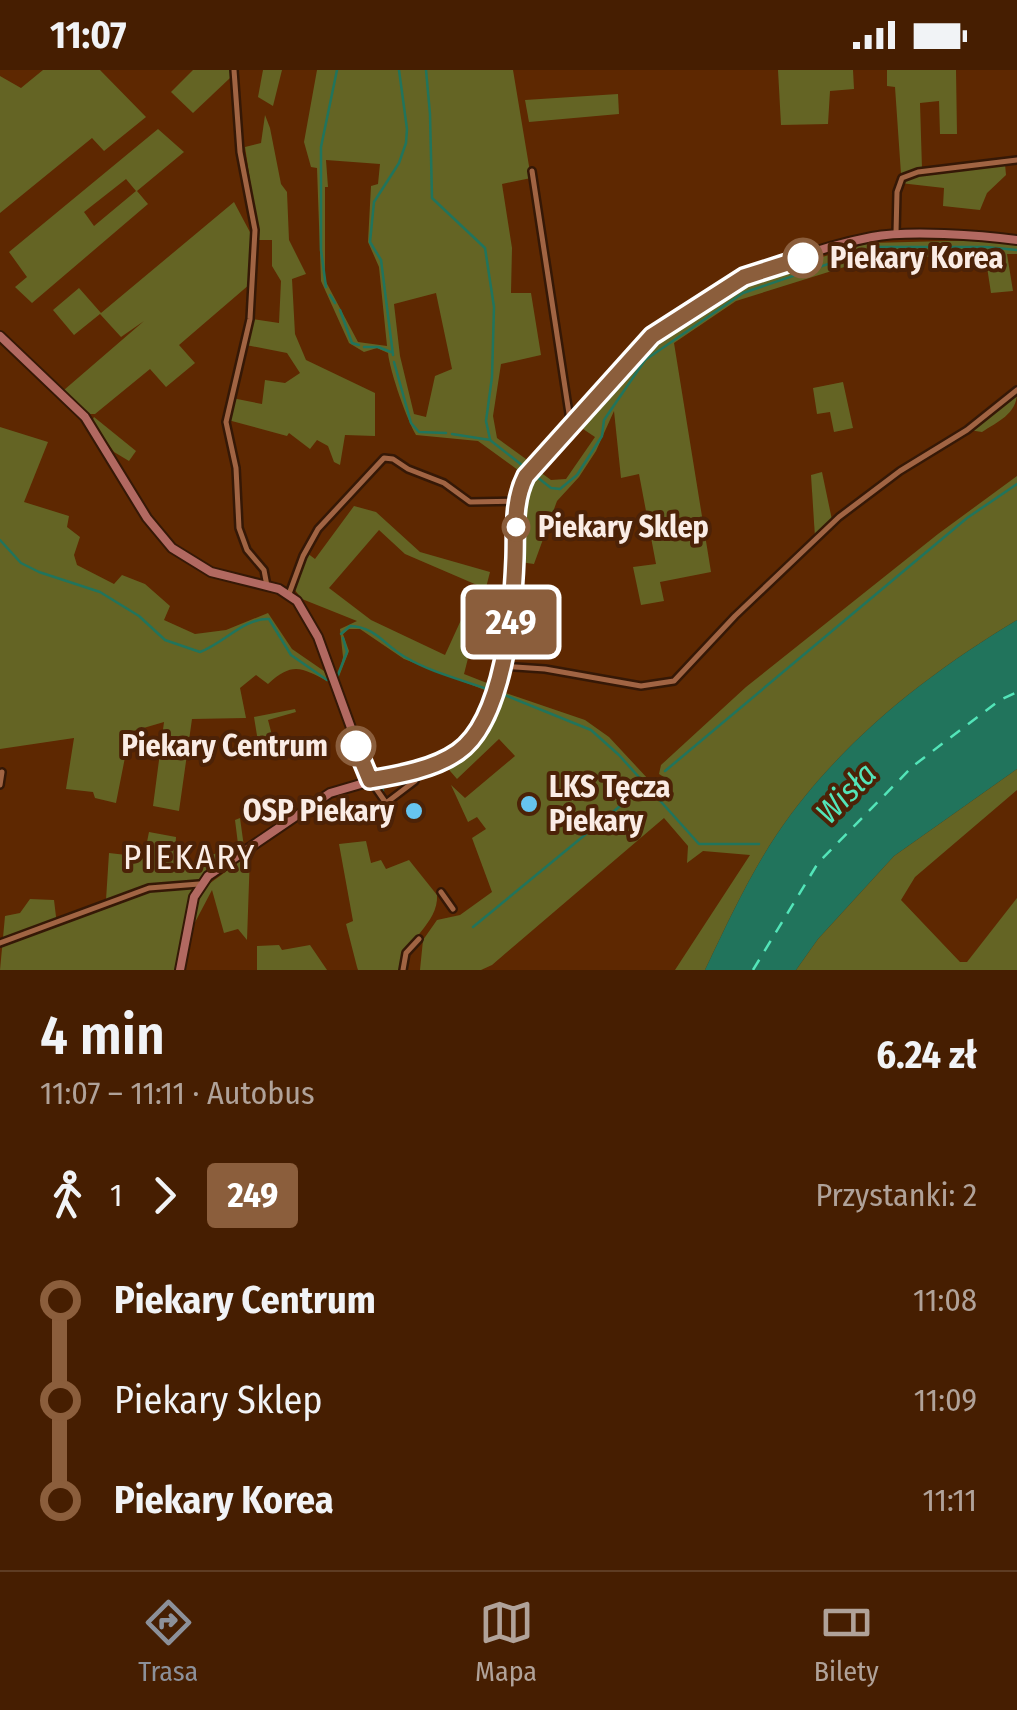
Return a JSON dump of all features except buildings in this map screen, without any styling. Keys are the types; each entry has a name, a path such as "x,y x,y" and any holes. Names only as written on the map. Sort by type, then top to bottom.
{"street":[{"path":"234,70 240,152 256,230 250,319 226,422 236,468 239,528 247,550 264,570 267,586"},
{"path":"896,236 897,192 902,178 918,172 1017,160"},
{"path":"532,170 570,420 574,425"},
{"path":"0,943 149,888 199,884 322,798 342,788 450,757 467,745 479,728 502,666 513,605 517,501 526,476 652,336 712,296 759,272 874,236 1017,240"},
{"path":"0,336 85,417 147,518 172,548 211,572 289,594 308,616 370,780 386,803 415,781 417,769"},
{"path":"502,666 545,669 641,686 674,681 832,523 1017,390"},
{"path":"289,594 318,529 384,458 444,483 470,502 517,501"},
{"path":"0,785 1,772 12,770"},
{"path":"180,970 199,884"},
{"path":"441,892 453,910"},
{"path":"402,970 406,953 419,939"}],"shaded area":[{"path":"43,70 100,70 146,117 104,151 92,138 0,213 0,76 21,88"},
{"path":"193,70 231,70 230,78 193,113 171,92"},
{"path":"263,70 282,70 273,106 258,97"},
{"path":"317,70 513,70 531,178 502,184 512,248 511,293 531,293 541,355 501,364 493,416 497,438 530,462 522,473 478,441 416,435 399,396 388,353 377,348 364,352 349,343 321,281 317,168 311,167 304,142","holes":["326,160 380,164 378,184 371,186 368,242 379,267 387,346 358,342 325,280","436,293 452,369 435,376 426,417 414,414 400,356 394,304"]},
{"path":"778,70 853,70 854,89 830,91 828,124 781,125"},
{"path":"887,70 956,70 957,134 940,134 939,101 920,103 922,169 901,174 895,87 887,86"},
{"path":"618,94 619,114 529,122 525,100"},
{"path":"265,115 281,184 287,192 289,240 306,274 292,279 295,334 306,360 375,393 375,436 345,435 340,465 334,462 328,446 317,440 310,449 289,433 287,436 228,420 232,398 262,404 265,380 285,383 300,373 287,353 246,345 252,319 279,323 281,281 272,266 272,240 259,240 245,147 261,143"},
{"path":"158,129 184,152 137,191 148,204 32,303 15,287 27,277 9,252","holes":["126,179 136,191 94,226 84,212"]},
{"path":"1005,164 1006,175 987,193 980,210 943,206 944,188 900,183 917,174"},
{"path":"234,202 252,236 250,284 179,345 195,363 166,387 150,369 95,414 88,414 64,390 144,321 121,337 100,314 74,335 53,310 79,288 101,313"},
{"path":"869,243 1017,243 1017,254 1007,254 1013,291 991,293 985,254 867,260 736,301 674,343 711,572 660,582 664,601 641,605 633,567 656,564 639,474 621,478 614,411 596,451 557,501 534,564 520,562 522,501 536,469 551,480 566,479 595,437 580,427 657,337 703,304 749,279"},
{"path":"843,382 853,428 834,432 830,412 817,414 813,388"},
{"path":"1017,393 1014,407 1005,417 982,432 969,430"},
{"path":"94,417 136,451 129,461 114,452 92,421"},
{"path":"0,427 48,442 24,502 69,516 67,527 80,537 74,555 77,565 114,584 122,575 145,584 170,606 164,620 195,634 226,630 268,613 292,649 324,671 329,682 298,669 284,672 268,684 256,675 240,688 246,718 192,719 179,811 153,806 164,722 130,732 116,803 95,798 93,792 66,789 74,738 0,749"},
{"path":"822,472 832,520 815,537 811,475"},
{"path":"1017,476 1017,620 917,688 827,770 767,850 705,970 675,970 750,855 703,851 687,863 688,846 664,818 492,965 481,970 420,970 423,940 437,920 460,915 492,892 472,838 486,829 477,817 468,822 451,785 465,798 515,756 499,739 457,779 444,764 471,746 500,691 585,720 609,737 662,794 668,788 667,779 659,774 661,765 746,687"},
{"path":"354,506 376,512 420,552 490,572 464,674 492,685 490,692 404,659 360,629 349,629 343,634 349,651 338,679 343,657 340,629 357,621 302,599 294,589 307,553 315,559","holes":["379,530 405,554 477,585 445,655 371,620 329,588"]},
{"path":"295,709 296,712 268,720 274,743 259,748 254,717"},
{"path":"1017,769 1017,790 915,877 901,900 960,962 967,962 1017,898 1017,970 796,970 818,939 894,856"},
{"path":"240,818 244,847 197,881 149,884 106,900 109,853 144,857 149,832 176,837 174,871 238,844 235,820"},
{"path":"366,841 371,863 381,860 386,869 409,860 437,895 432,915 407,950 400,970 357,967 346,924 353,921 339,844"},
{"path":"250,854 247,940 238,929 224,933 212,890 192,928 202,889"},
{"path":"195,887 175,970 0,970 5,916 20,913 30,899 54,900 57,925 149,890"},
{"path":"279,945 282,950 310,945 327,970 257,970 257,946"}],"water":[{"name":"Wisła","path":"1017,620 1017,769 894,856 818,939 796,970 705,970 767,850 827,770 917,688"}],"waterway":[{"path":"326,287 321,250 321,147 337,70"},
{"path":"393,355 381,260 370,242 374,202 399,163 406,143 399,70"},
{"path":"426,70 432,198 485,248 494,307 486,421 490,439"},
{"path":"452,434 490,440 551,488 560,489 577,475 602,436 604,420 645,360 743,293 878,247 1017,250"},
{"path":"330,295 335,303"},
{"path":"340,310 352,343 359,345"},
{"path":"364,347 391,352"},
{"path":"394,362 411,423 419,432 446,433"},
{"path":"665,771 967,518 1017,484"},
{"path":"0,540 21,563 100,592 139,616 165,640 200,652 251,622 269,619 291,655 327,680"},
{"path":"341,634 350,626 367,630 415,662 490,690"},
{"path":"337,677 347,652 343,638"},
{"path":"497,692 591,730 619,755 699,844 759,844"},
{"path":"387,782 405,777"},
{"path":"383,791 384,783"},
{"path":"473,927 642,788"}],"ferry route":[{"path":"753,970 818,863 913,766 1000,700 1017,692"}],"bus line":[{"name":"249","path":"356,746 370,780 439,762 467,745 484,716 507,646 517,501 526,476 652,336 744,277 803,258"}],"place":[{"name":"Piekary Korea","path":"803,258"},
{"name":"Piekary Sklep","path":"516,527"},
{"name":"Piekary Centrum","path":"356,746"},
{"name":"LKS Tęcza Piekary","path":"529,804"},
{"name":"OSP Piekary","path":"414,811"}],"district":[{"name":"PIEKARY","path":"190,857"}]}
